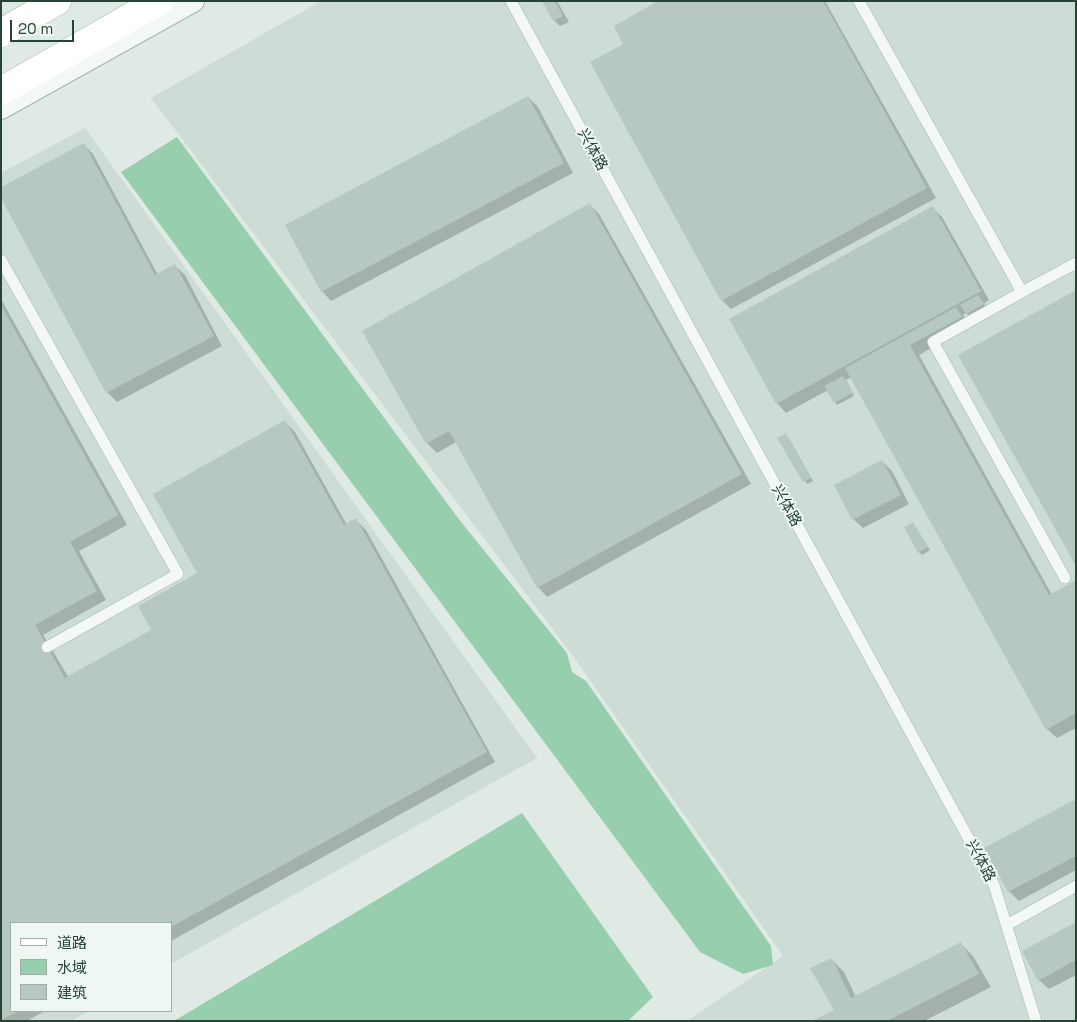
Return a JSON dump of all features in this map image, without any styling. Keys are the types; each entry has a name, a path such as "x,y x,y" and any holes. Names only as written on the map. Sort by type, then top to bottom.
{"main road":[{"path":"1,33 57,1"},
{"path":"1,91 159,1"}],"street":[{"path":"1,108 193,1"}],"lane":[{"name":"兴体路","path":"511,1 994,885 1036,1021"},
{"path":"859,1 1022,292"},
{"path":"1,260 178,574 47,646"},
{"path":"1065,578 933,342 1076,262"},
{"path":"1007,925 1076,886"}],"shaded area":[{"path":"321,1 1076,1 1076,1021 687,1021 783,956 573,656 151,98"},
{"path":"85,128 537,758 172,963 172,922 10,922 10,1012 87,1012 71,1021 1,1021 1,173"}],"water":[{"path":"177,137 461,522 567,653 572,672 586,681 771,946 773,965 743,974 700,952 121,172"},
{"path":"522,813 653,997 628,1021 174,1021"}],"building":[{"path":"542,1 555,1 563,16 553,21"},
{"path":"658,1 823,1 927,188 721,301 590,62 623,44 614,26"},
{"path":"528,96 564,163 321,292 285,225"},
{"path":"84,143 155,275 175,264 214,336 106,393 1,198 1,187"},
{"path":"590,203 742,474 537,588 449,431 426,444 362,331"},
{"path":"933,206 981,291 776,404 729,319"},
{"path":"1076,290 1076,566 958,355"},
{"path":"978,295 984,304 966,314 960,305"},
{"path":"1,305 118,515 70,542 97,591 35,625 65,678 151,630 138,606 197,573 153,494 285,420 344,525 356,518 487,752 172,926 172,922 10,922 10,1012 17,1012 1,1020"},
{"path":"956,307 962,317 910,345 1049,595 1076,580 1076,713 1046,730 845,368"},
{"path":"843,376 853,393 834,403 824,386"},
{"path":"786,433 811,478 803,482 777,438"},
{"path":"882,460 901,495 852,520 834,485"},
{"path":"913,522 928,547 918,553 904,527"},
{"path":"1076,799 1076,856 1008,892 984,848"},
{"path":"1076,922 1076,960 1038,981 1022,951"},
{"path":"961,942 979,974 887,1021 812,1021 834,1010 810,968 832,958 851,998"}]}
